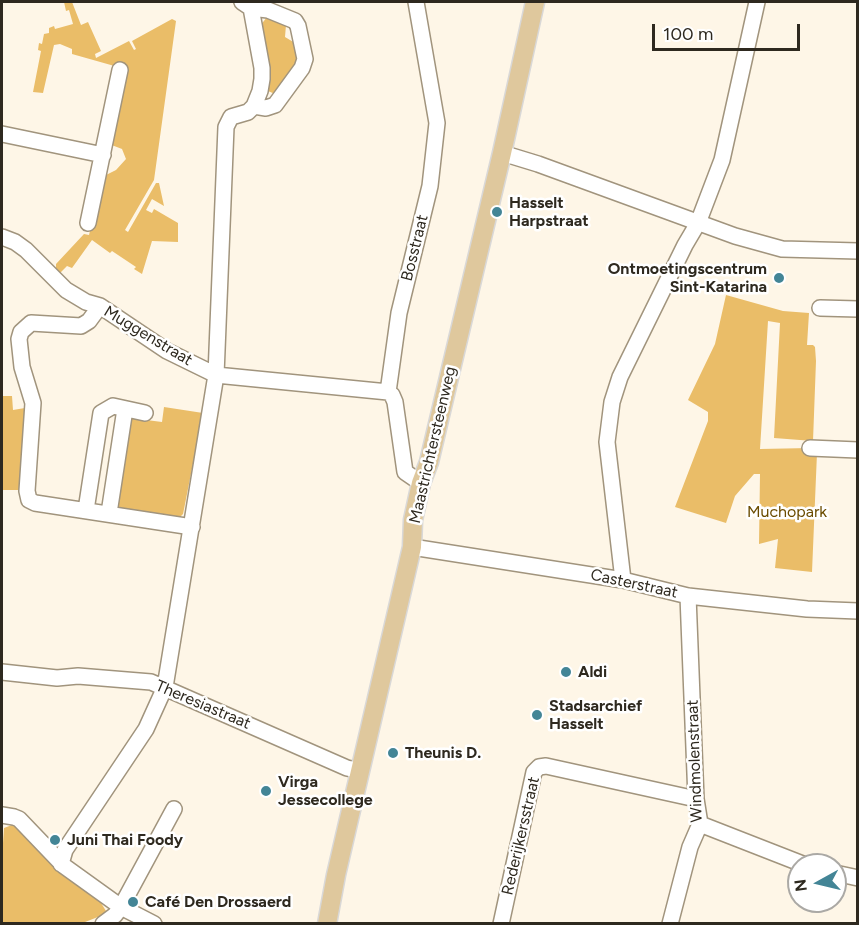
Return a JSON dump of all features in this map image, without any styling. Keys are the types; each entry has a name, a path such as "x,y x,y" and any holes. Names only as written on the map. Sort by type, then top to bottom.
{"main road":[{"name":"Maastrichtersteenweg","path":"327,924 412,547 413,520 421,483 429,462 536,2"}],"street":[{"name":"Bosstraat","path":"416,2 437,123 430,186 399,313 388,392 392,394 395,402 405,472 421,483"},
{"path":"623,580 607,442 612,402 620,377 698,223 722,160 757,2"},
{"path":"61,864 65,850 146,729 165,687 216,375 226,127 231,117 248,112 254,106 260,92 262,68 246,5 293,19 298,26 304,58 302,68 275,105 266,108 254,106"},
{"path":"88,223 120,70"},
{"path":"2,134 104,155"},
{"path":"502,153 698,223 782,249 858,251"},
{"name":"Muggenstraat","path":"2,237 26,250 66,290 86,302 100,306 167,351 216,375 388,392"},
{"path":"100,306 89,321 81,326 31,323 21,332 19,339 22,367 33,403 27,491 29,500 35,503 192,527"},
{"path":"820,308 858,309"},
{"path":"86,510 101,413 113,406 145,413"},
{"path":"109,513 125,409"},
{"path":"810,448 858,450"},
{"name":"Casterstraat","path":"412,547 623,580 688,596 807,609 858,611"},
{"name":"Windmolenstraat","path":"670,924 690,847 700,824 696,799 688,596"},
{"name":"Theresiastraat","path":"2,672 57,678 78,676 151,682 347,768 361,771"},
{"name":"Rederijkersstraat","path":"501,924 534,772 539,766 696,799"},
{"path":"103,924 121,907 174,809"},
{"path":"2,815 19,819 61,864 121,907 154,924"},
{"path":"700,824 787,858"}],"green space":[{"path":"64,2 72,2 81,25 88,22 101,51 95,54 96,58 129,41 134,50 136,49 132,41 172,19 176,21 154,180 125,230 128,232 156,183 159,183 164,206 152,199 146,210 152,213 154,209 178,223 178,242 152,241 142,274 134,269 136,267 92,240 72,268 67,266 60,273 56,268 56,264 84,234 89,235 102,177 116,170 126,159 122,149 109,144 125,69 72,54 72,49 60,44 54,45 43,93 33,92 41,51 38,50 39,43 42,44 44,34 49,33 49,28 54,26 55,29 73,24"},
{"path":"267,17 284,19 292,29 286,25 285,37 300,46 302,58 275,94 268,91 263,97 260,26"},
{"name":"Muchopark","path":"726,295 783,311 809,313 807,345 815,347 816,361 813,441 774,438 780,323 768,321 760,449 810,448 817,453 812,572 775,568 778,539 759,544 760,474 754,474 735,496 726,523 675,507 708,421 708,412 688,400 715,344"},
{"path":"2,396 12,396 13,410 25,408 24,490 2,490"},
{"path":"164,407 203,413 183,514 178,519 119,509 116,502 131,418 162,422"},
{"path":"16,825 98,898 106,911 103,915 80,924 2,924 4,828"}],"place":[{"name":"Hasselt Harpstraat","path":"497,212"},
{"name":"Ontmoetingscentrum Sint-Katarina","path":"779,278"},
{"name":"Aldi","path":"566,672"},
{"name":"Stadsarchief Hasselt","path":"537,715"},
{"name":"Theunis D.","path":"393,753"},
{"name":"Virga Jessecollege","path":"266,791"},
{"name":"Juni Thai Foody","path":"55,840"},
{"name":"Café Den Drossaerd","path":"133,902"}]}
